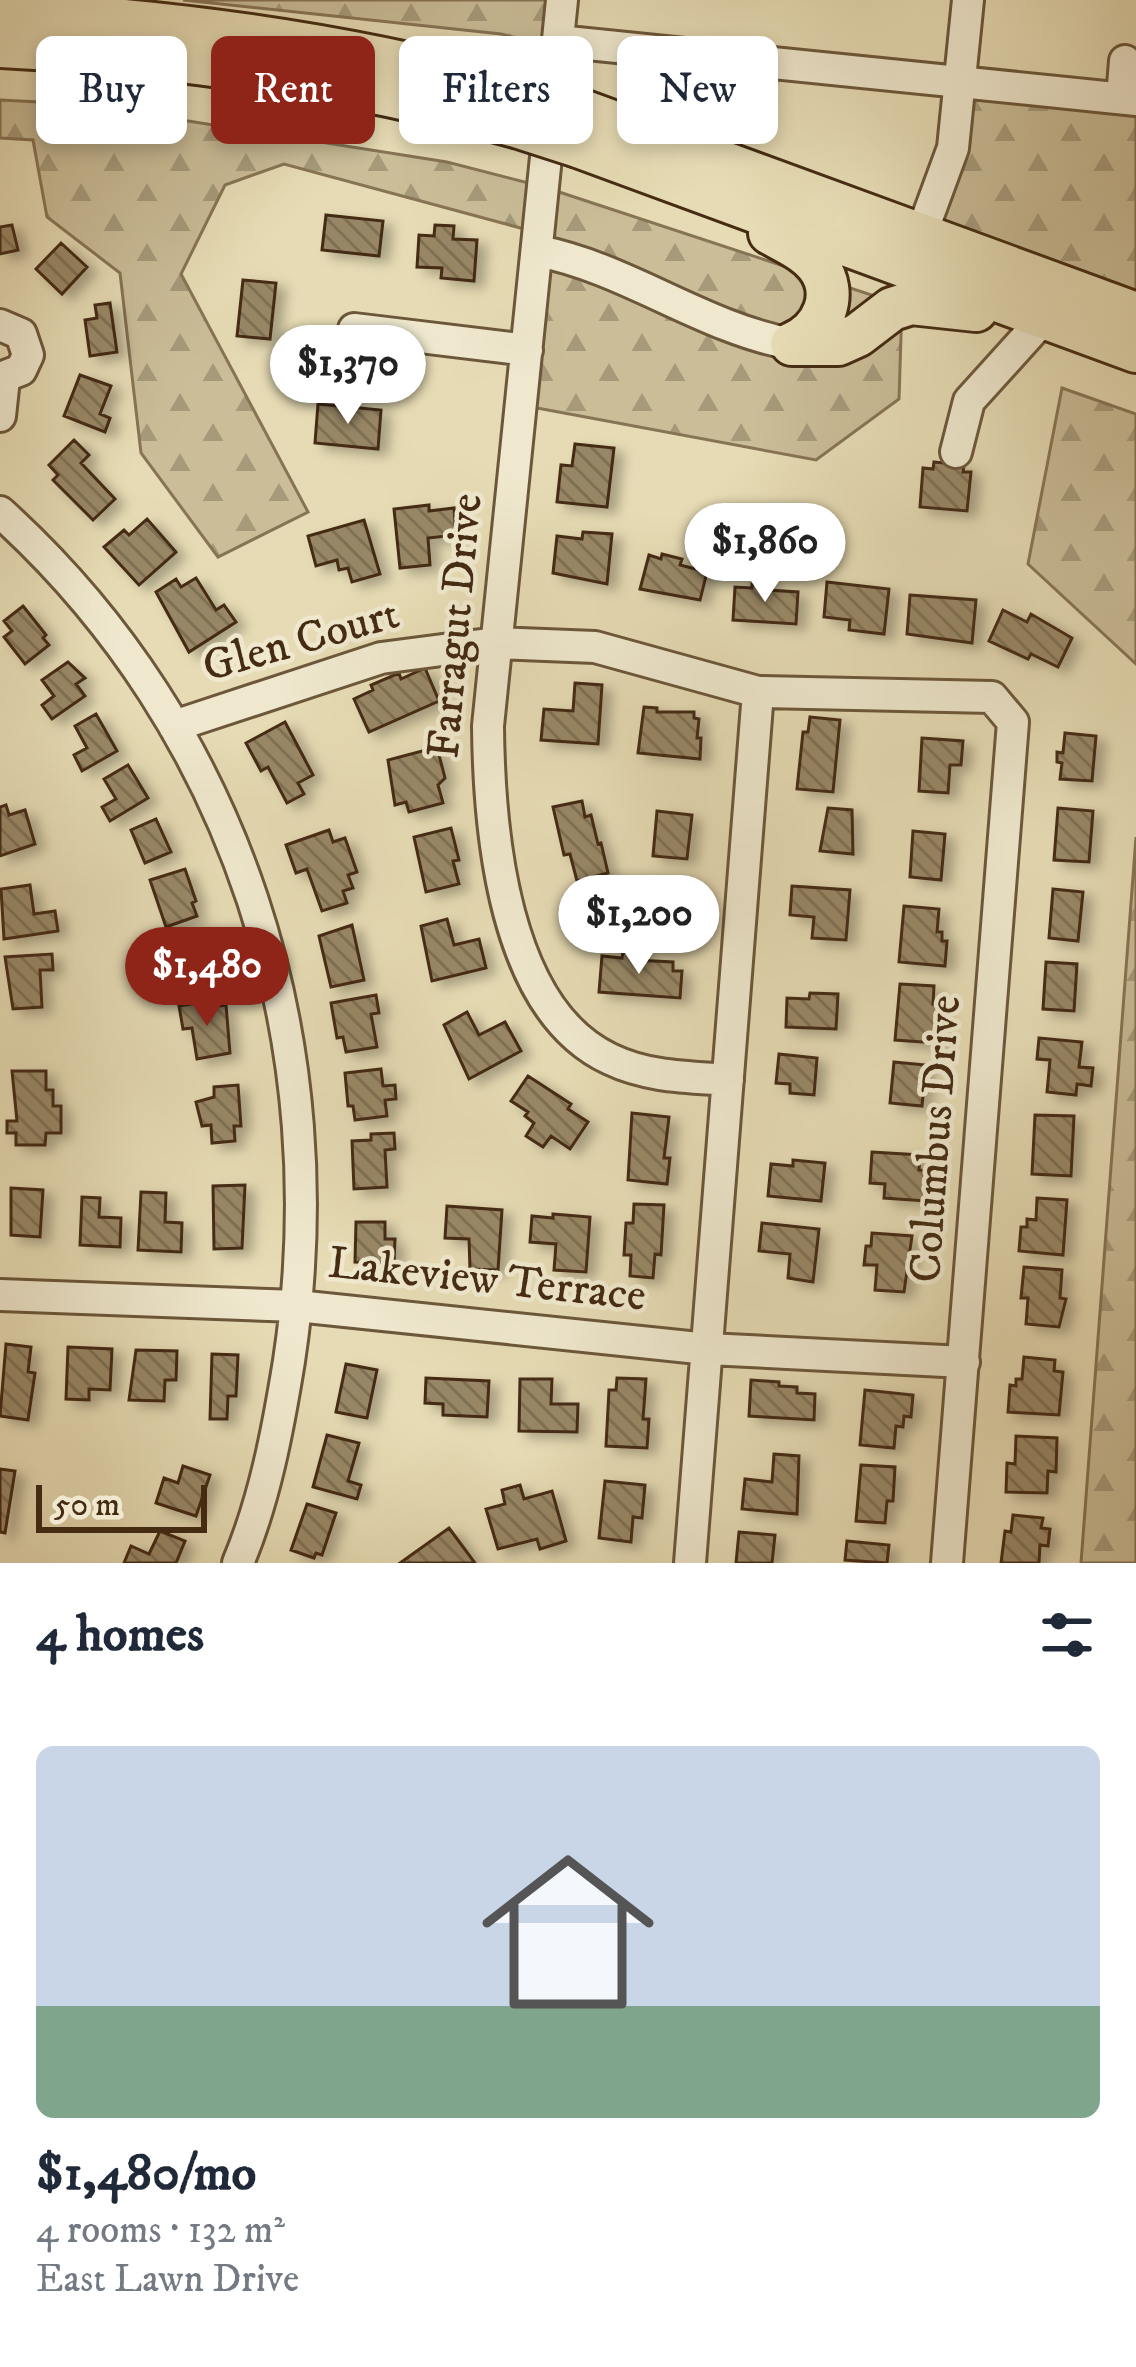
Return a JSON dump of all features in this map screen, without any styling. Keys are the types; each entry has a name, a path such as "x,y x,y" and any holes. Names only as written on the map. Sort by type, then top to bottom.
{"highway":[{"path":"0,12 242,32 399,61"},
{"path":"0,46 116,52 251,68 399,96"},
{"path":"593,133 921,235 1136,314"},
{"path":"593,136 792,245 816,264 826,281 826,310 809,335 792,344"},
{"path":"672,179 1136,351"},
{"path":"792,344 838,344 892,309 911,303 1045,317"}],"street":[{"name":"Farragut Drive","path":"558,36 562,0"},
{"path":"921,235 950,160 968,0"},
{"path":"593,45 1129,99 1125,61"},
{"name":"Farragut Drive","path":"548,144 488,726 495,843 525,964 538,993 580,1041 607,1058 663,1075 728,1080"},
{"path":"538,251 576,261 747,334 792,344"},
{"path":"956,452 969,401 1045,317"},
{"path":"0,325 21,334 28,355 21,370 2,379 0,416"},
{"path":"354,329 526,350"},
{"path":"0,512 107,627 174,726 221,817 254,898 290,1039 303,1168 297,1306 280,1420 238,1563"},
{"name":"Glen Court","path":"174,726 381,658 496,643 595,647 758,692 992,697 1013,722"},
{"path":"690,1563 758,692"},
{"name":"Columbus Drive","path":"947,1563 1013,722"},
{"name":"Lakeview Terrace","path":"0,1295 297,1306 708,1349 964,1362"}],"green space":[{"path":"183,0 562,0 558,36"},
{"path":"960,82 1136,100 1136,314 921,235"},
{"path":"0,100 36,102 36,144 187,144 187,121 211,125 211,144 333,144 447,162 544,187 902,305 899,399 816,460 521,405 539,233 284,164 225,185 181,274 308,512 218,557 141,453 120,273 47,217 33,140 0,138"},
{"path":"1062,388 1136,414 1136,664 1028,564"},
{"path":"1136,837 1136,1563 1081,1563"}],"building":[{"path":"326,215 383,221 379,256 322,250"},
{"path":"12,225 18,250 0,254 0,227"},
{"path":"435,225 454,226 453,239 477,240 474,281 441,278 442,268 417,267 419,235 434,236"},
{"path":"61,243 87,267 62,294 36,269"},
{"path":"243,280 276,283 270,339 237,336"},
{"path":"110,303 117,352 90,356 85,320 97,318 95,305"},
{"path":"80,375 111,386 100,414 110,418 105,432 64,416"},
{"path":"318,404 381,410 378,449 315,443"},
{"path":"74,440 89,455 81,463 115,499 93,520 53,480 58,475 49,465"},
{"path":"575,444 614,448 607,507 557,502 561,465 572,466"},
{"path":"934,462 964,465 963,472 971,472 967,511 920,507 923,468 933,469"},
{"path":"429,505 429,511 454,508 456,535 428,538 430,565 400,568 394,509"},
{"path":"147,519 176,552 139,585 104,547"},
{"path":"364,520 380,574 352,582 348,568 339,570 337,560 316,566 308,536"},
{"path":"583,532 612,534 607,584 553,573 557,536 582,539"},
{"path":"662,554 707,572 700,600 640,589 649,555 661,559"},
{"path":"196,578 216,610 224,605 236,622 189,652 156,592 176,579 181,587"},
{"path":"827,582 889,589 884,634 849,630 850,620 824,617"},
{"path":"752,584 798,592 796,624 733,620 735,587 752,588"},
{"path":"910,595 976,600 972,643 907,634"},
{"path":"23,606 49,645 25,664 4,637 12,631 4,621"},
{"path":"1003,610 1027,622 1031,614 1072,638 1058,667 989,641"},
{"path":"68,662 85,678 76,684 85,696 52,719 42,705 54,696 42,680"},
{"path":"425,668 439,701 369,732 354,699 373,690 371,685"},
{"path":"575,683 602,685 598,744 541,740 544,709 573,711"},
{"path":"644,707 657,708 657,712 694,712 699,719 700,759 638,753"},
{"path":"96,714 117,751 82,771 74,755 87,748 75,726"},
{"path":"810,717 840,720 833,792 797,789 803,732 808,732"},
{"path":"285,722 313,775 298,783 304,794 287,803 268,767 261,771 246,743"},
{"path":"1065,733 1096,736 1092,781 1060,779 1062,763 1057,762 1057,752 1063,753"},
{"path":"922,738 963,741 961,765 950,765 948,793 919,791"},
{"path":"437,747 445,778 438,785 443,803 409,812 406,802 395,805 388,760"},
{"path":"128,765 148,798 110,821 102,807 116,799 104,779"},
{"path":"582,801 585,817 591,815 608,873 577,881 570,854 564,855 553,807"},
{"path":"6,805 9,815 25,810 35,844 0,856 0,807"},
{"path":"828,808 852,810 853,854 820,851"},
{"path":"1058,808 1093,811 1089,862 1054,860"},
{"path":"657,811 692,815 687,859 653,856"},
{"path":"156,819 171,852 145,863 131,830"},
{"path":"451,828 459,884 426,892 414,837"},
{"path":"329,830 333,842 345,838 357,872 348,875 353,888 343,891 347,903 322,911 307,869 296,873 286,845"},
{"path":"913,831 945,834 941,880 910,877"},
{"path":"185,869 197,916 166,927 150,880"},
{"path":"30,885 34,914 55,911 58,931 4,939 1,889"},
{"path":"792,886 850,890 846,940 812,938 814,917 790,915"},
{"path":"1053,889 1083,892 1078,941 1049,938"},
{"path":"904,906 939,909 937,932 947,941 945,966 899,962"},
{"path":"447,919 454,945 479,939 486,968 432,981 421,926"},
{"path":"352,925 364,980 331,987 319,936"},
{"path":"208,940 216,963 210,965 213,975 167,992 161,973 183,965 178,951"},
{"path":"623,952 636,953 635,960 673,962 673,971 682,971 680,998 599,992 602,956 622,958"},
{"path":"52,954 53,970 40,970 42,1007 13,1009 5,957"},
{"path":"1046,962 1077,964 1074,1011 1043,1009"},
{"path":"900,984 934,986 933,1004 939,1004 936,1043 895,1040"},
{"path":"810,993 838,994 836,1029 786,1027 787,998 809,999"},
{"path":"376,995 379,1013 371,1014 377,1047 346,1052 343,1037 337,1038 331,1003"},
{"path":"203,1002 204,1008 226,1005 230,1053 197,1059 192,1028 183,1029 179,1006"},
{"path":"467,1012 479,1035 505,1022 521,1051 469,1079 444,1025"},
{"path":"1039,1038 1082,1042 1079,1067 1093,1068 1091,1086 1077,1084 1076,1095 1047,1092 1050,1060 1037,1059"},
{"path":"779,1054 817,1058 814,1095 790,1093 790,1084 776,1083"},
{"path":"894,1062 926,1065 922,1106 890,1103"},
{"path":"381,1069 383,1086 395,1085 396,1099 385,1100 387,1116 355,1120 353,1106 348,1106 345,1073"},
{"path":"12,1071 46,1071 46,1090 53,1090 53,1106 61,1106 61,1133 46,1133 45,1145 16,1145 16,1133 7,1133 7,1121 17,1121"},
{"path":"528,1076 571,1104 568,1109 588,1122 570,1149 551,1136 543,1147 526,1136 534,1123 525,1116 528,1112 511,1101"},
{"path":"238,1085 241,1126 234,1126 235,1141 212,1143 211,1125 202,1126 196,1102 214,1097 214,1087"},
{"path":"632,1113 669,1117 664,1158 670,1158 667,1184 628,1180"},
{"path":"1035,1115 1074,1116 1071,1176 1032,1174"},
{"path":"394,1133 395,1149 385,1150 387,1187 354,1189 352,1141"},
{"path":"872,1152 920,1155 919,1170 928,1171 926,1201 884,1198 885,1184 870,1183"},
{"path":"793,1160 825,1163 821,1201 768,1196 771,1164 793,1166"},
{"path":"245,1185 242,1248 214,1249 213,1186"},
{"path":"11,1188 43,1190 40,1237 11,1235"},
{"path":"141,1192 166,1193 165,1222 182,1223 181,1252 138,1250"},
{"path":"82,1197 100,1198 99,1217 121,1218 120,1247 80,1245"},
{"path":"1037,1198 1067,1200 1063,1255 1019,1251 1021,1227 1027,1227 1027,1219 1036,1220"},
{"path":"634,1204 664,1205 661,1255 655,1254 653,1278 630,1276 631,1255 624,1255 626,1223 633,1223"},
{"path":"447,1206 502,1210 498,1270 470,1269 469,1239 445,1238"},
{"path":"553,1214 590,1217 586,1272 554,1270 556,1244 530,1242 532,1216 553,1218"},
{"path":"356,1222 385,1222 385,1239 395,1239 394,1263 355,1262"},
{"path":"762,1223 819,1229 813,1282 788,1278 790,1254 759,1251"},
{"path":"872,1233 912,1236 904,1292 875,1290 877,1265 864,1265"},
{"path":"1024,1267 1062,1270 1060,1298 1066,1299 1059,1327 1026,1324 1028,1298 1021,1298"},
{"path":"6,1344 31,1347 28,1372 35,1373 28,1420 0,1416"},
{"path":"68,1347 112,1349 110,1390 89,1389 89,1400 66,1399"},
{"path":"136,1350 177,1351 176,1380 165,1380 164,1401 129,1400"},
{"path":"212,1354 238,1355 236,1396 228,1396 227,1419 210,1419"},
{"path":"1024,1357 1055,1360 1054,1371 1063,1372 1059,1415 1008,1412 1010,1385 1022,1379"},
{"path":"346,1364 377,1370 367,1418 336,1412"},
{"path":"426,1378 489,1381 487,1417 443,1415 443,1404 425,1403"},
{"path":"617,1378 646,1379 647,1448 606,1446 609,1390 616,1390"},
{"path":"520,1379 552,1379 551,1404 578,1404 577,1432 519,1431"},
{"path":"751,1380 779,1382 779,1386 797,1387 797,1393 815,1394 814,1420 749,1416"},
{"path":"865,1390 913,1395 911,1417 904,1416 903,1427 896,1426 894,1448 860,1445"},
{"path":"327,1435 359,1443 348,1481 361,1485 357,1499 313,1487"},
{"path":"1016,1436 1057,1438 1056,1472 1048,1471 1047,1493 1006,1492 1007,1463 1015,1464"},
{"path":"774,1454 799,1456 797,1514 742,1509 745,1479 772,1482"},
{"path":"861,1465 895,1467 893,1501 887,1501 885,1523 856,1521"},
{"path":"183,1466 210,1475 196,1516 156,1503 164,1478 178,1483"},
{"path":"0,1469 15,1471 5,1533 0,1532"},
{"path":"605,1481 645,1485 642,1518 633,1517 631,1542 599,1538"},
{"path":"520,1485 524,1499 552,1491 566,1541 540,1549 537,1539 498,1549 486,1509 505,1504 502,1490"},
{"path":"307,1504 336,1513 322,1555 316,1553 314,1558 291,1550"},
{"path":"1013,1515 1043,1518 1041,1528 1050,1529 1048,1546 1040,1545 1039,1563 1001,1563 1005,1531 1011,1532"},
{"path":"449,1528 475,1563 400,1563"},
{"path":"160,1531 185,1541 176,1563 124,1563 131,1546 149,1554"},
{"path":"739,1532 775,1535 772,1563 736,1563"},
{"path":"847,1541 889,1545 887,1563 845,1560"}]}
